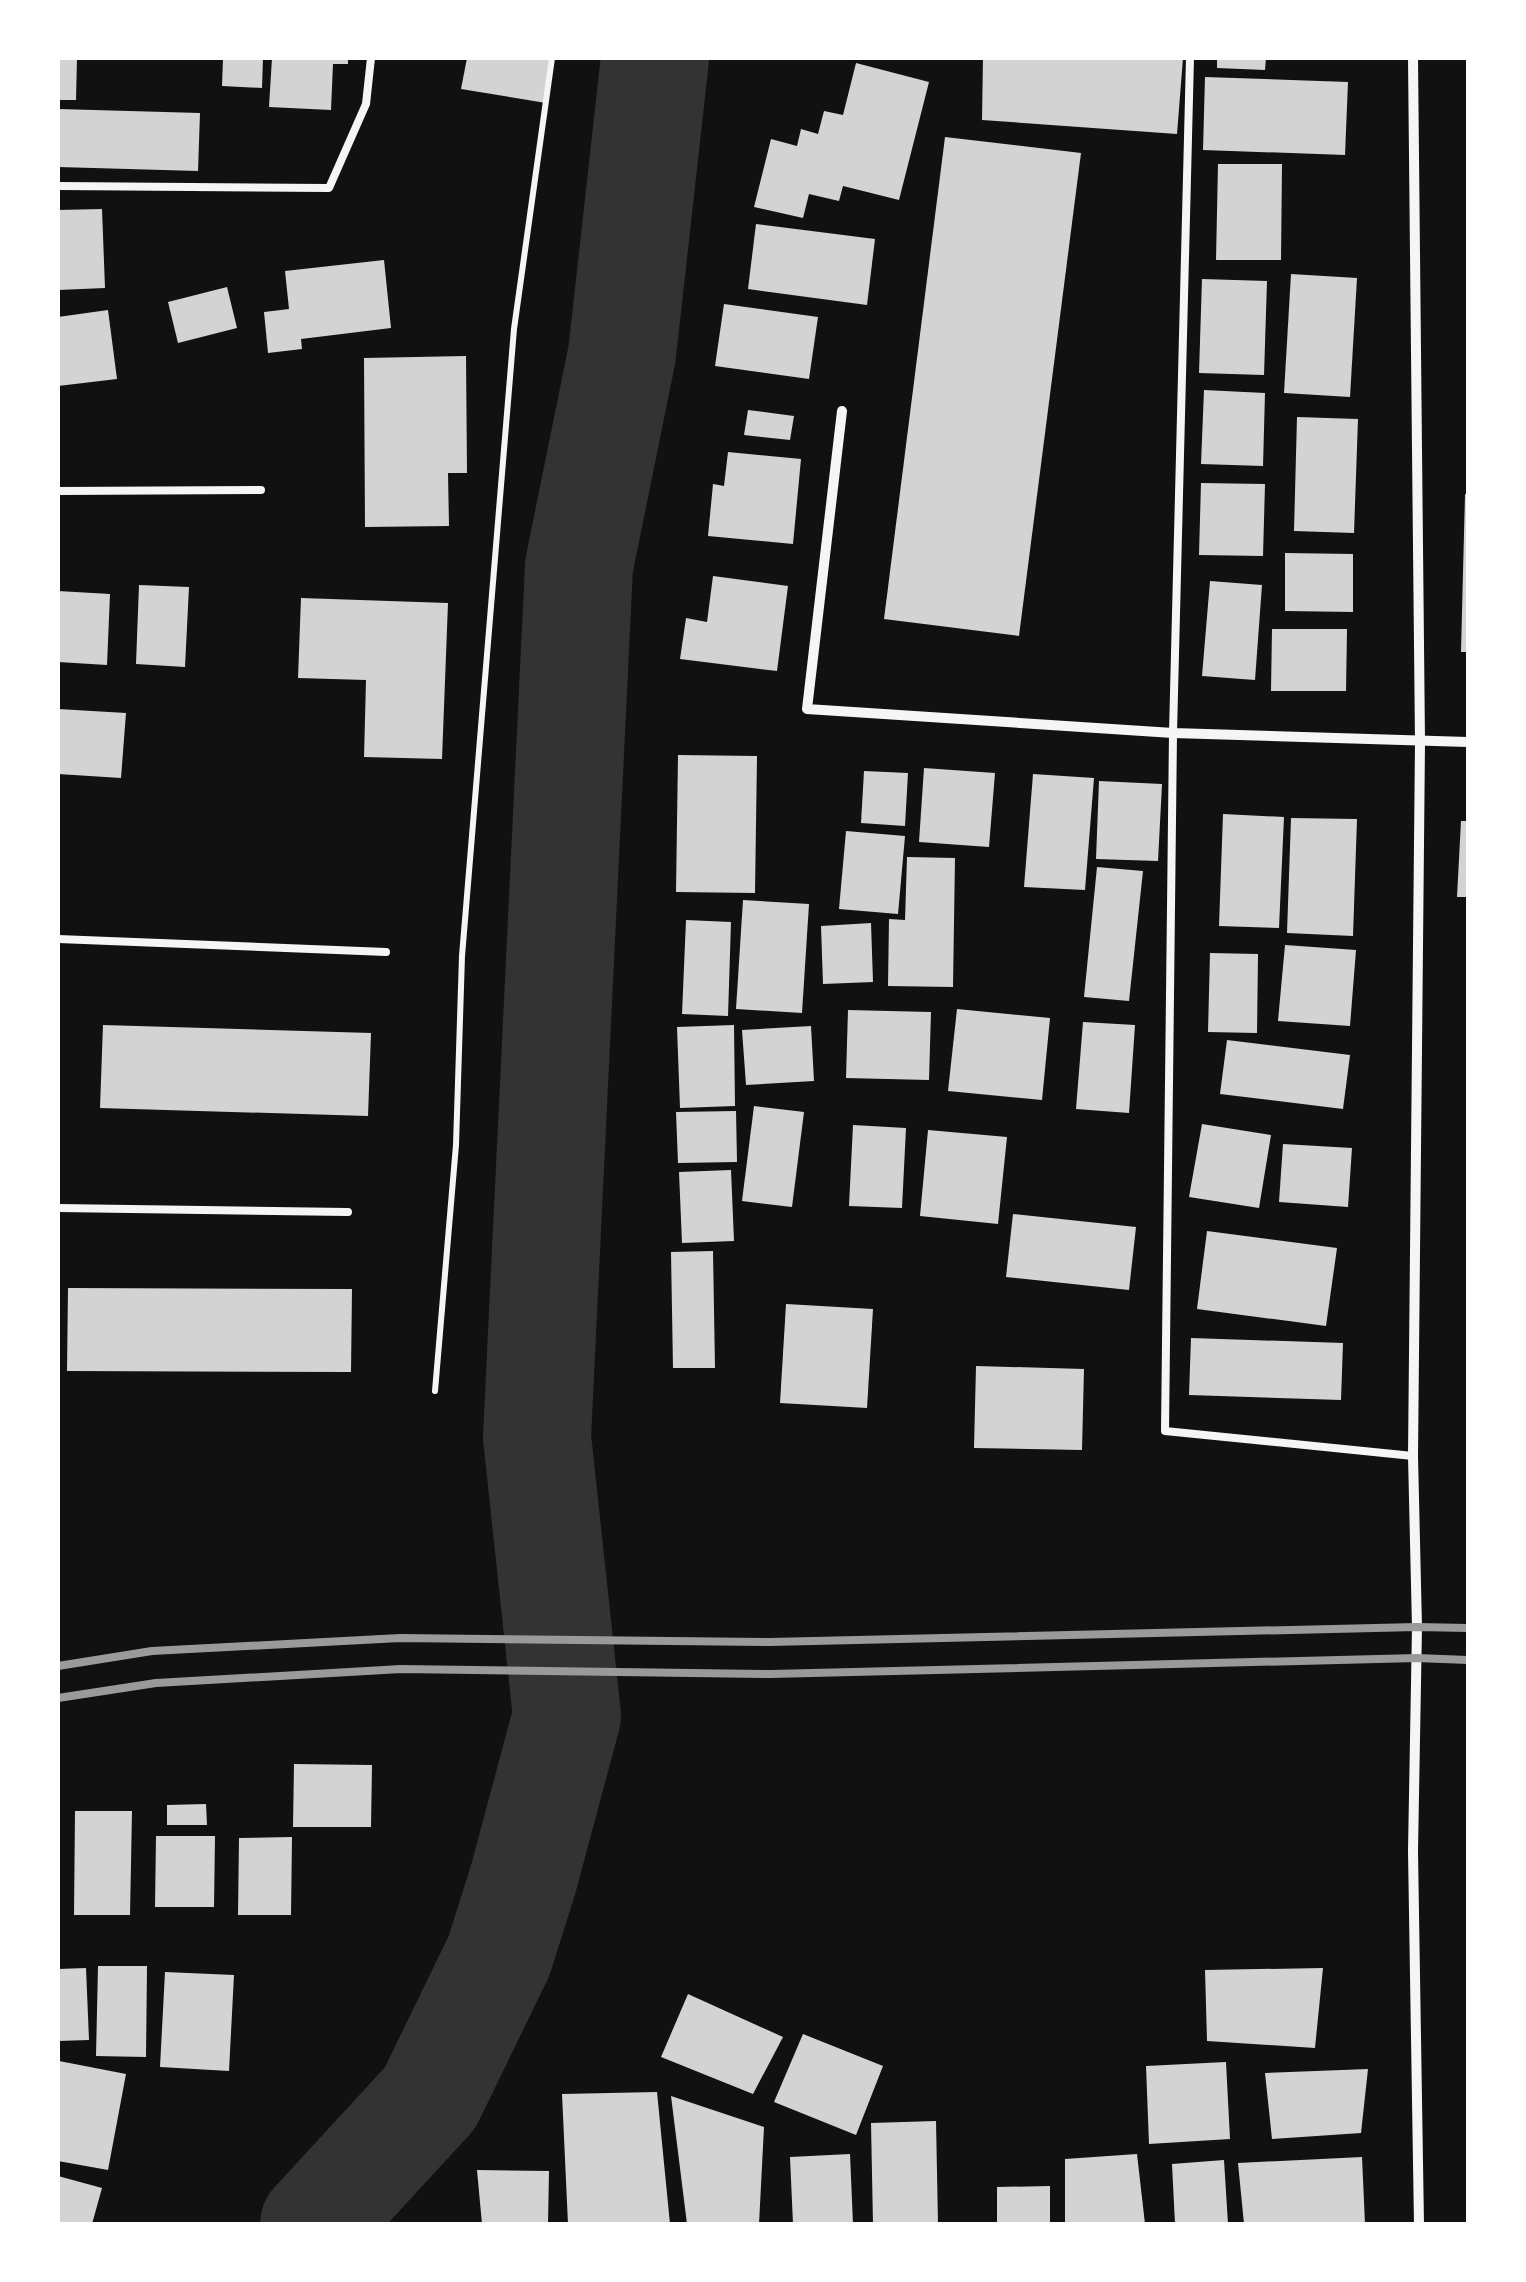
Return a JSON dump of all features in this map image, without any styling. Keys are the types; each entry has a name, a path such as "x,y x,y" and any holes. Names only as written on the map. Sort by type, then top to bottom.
{"street":[{"path":"1414,58 1420,742 1413,1456 1418,1627 1413,1851 1419,2224"},
{"path":"842,411 807,709 1172,733 1468,742"}],"lane":[{"path":"58,186 329,188 366,104 370,58"},
{"path":"1190,58 1172,733 1165,1431 1413,1456"},
{"path":"58,491 261,490"},
{"path":"58,939 386,952"},
{"path":"58,1208 348,1212"}],"path":[{"path":"436,1391 456,1146 462,956 514,330 552,58"}],"building":[{"path":"58,58 77,58 76,100 58,100"},
{"path":"223,58 263,58 262,88 222,86"},
{"path":"272,58 348,58 348,64 333,64 331,110 269,107"},
{"path":"467,58 553,58 546,103 461,89"},
{"path":"983,58 1183,58 1177,134 982,120"},
{"path":"1217,58 1266,58 1265,70 1217,68"},
{"path":"856,63 929,82 899,200 843,186 839,201 809,194 803,218 754,207 771,139 797,146 801,129 818,134 824,111 843,115"},
{"path":"1205,77 1348,82 1345,155 1203,150"},
{"path":"58,109 200,113 198,171 58,167"},
{"path":"945,137 1081,153 1019,636 884,619"},
{"path":"1218,164 1282,164 1281,260 1216,260"},
{"path":"102,209 105,288 58,290 58,210"},
{"path":"756,224 875,239 867,305 748,289"},
{"path":"384,260 391,328 301,339 302,349 268,353 264,312 289,309 285,271"},
{"path":"1291,274 1357,278 1350,397 1284,393"},
{"path":"1202,279 1267,281 1264,375 1199,373"},
{"path":"227,287 237,328 178,343 168,302"},
{"path":"724,304 818,317 809,379 715,366"},
{"path":"108,310 117,379 58,386 58,317"},
{"path":"466,356 467,473 448,473 449,526 365,527 364,358"},
{"path":"1204,390 1265,393 1263,466 1201,464"},
{"path":"748,410 794,416 790,440 744,435"},
{"path":"1297,417 1358,419 1354,533 1294,531"},
{"path":"728,452 801,459 793,544 708,536 713,484 724,486"},
{"path":"1201,483 1265,484 1263,556 1199,555"},
{"path":"1465,494 1468,652 1461,652"},
{"path":"1285,553 1353,554 1353,612 1285,611"},
{"path":"713,576 788,586 777,671 680,659 686,618 707,622"},
{"path":"1210,581 1262,585 1255,680 1202,676"},
{"path":"139,585 189,587 185,667 136,664"},
{"path":"58,591 110,594 107,665 58,662"},
{"path":"301,598 448,603 442,759 364,757 366,680 298,678"},
{"path":"1272,629 1347,629 1346,691 1271,691"},
{"path":"58,709 126,713 121,778 58,774"},
{"path":"678,755 757,756 755,893 676,892"},
{"path":"924,768 995,773 989,847 919,842"},
{"path":"864,771 908,773 905,826 861,823"},
{"path":"1033,774 1094,778 1085,890 1024,887"},
{"path":"1099,781 1162,784 1158,861 1096,859"},
{"path":"1223,814 1284,817 1279,928 1219,926"},
{"path":"1291,818 1357,819 1353,936 1287,933"},
{"path":"1461,821 1468,821 1468,897 1457,897"},
{"path":"846,831 905,836 898,914 839,909"},
{"path":"907,857 955,858 953,987 888,986 889,919 905,920"},
{"path":"1097,867 1143,871 1129,1001 1084,997"},
{"path":"743,900 809,904 802,1013 736,1009"},
{"path":"686,920 731,922 728,1016 682,1014"},
{"path":"871,923 873,982 823,984 821,926"},
{"path":"1285,945 1356,950 1350,1026 1278,1021"},
{"path":"1210,953 1258,954 1257,1033 1208,1032"},
{"path":"957,1009 1050,1018 1042,1100 948,1091"},
{"path":"848,1010 931,1012 929,1080 846,1078"},
{"path":"1083,1022 1135,1025 1129,1113 1076,1109"},
{"path":"103,1025 371,1033 368,1116 100,1108"},
{"path":"734,1025 735,1106 680,1108 677,1027"},
{"path":"811,1026 814,1081 746,1085 742,1030"},
{"path":"1227,1040 1350,1055 1343,1109 1220,1094"},
{"path":"754,1106 804,1112 792,1207 742,1201"},
{"path":"736,1111 737,1162 678,1163 676,1112"},
{"path":"1202,1124 1271,1135 1259,1208 1189,1197"},
{"path":"853,1125 906,1128 902,1208 849,1206"},
{"path":"928,1130 1007,1137 998,1224 920,1216"},
{"path":"1283,1144 1352,1148 1348,1207 1279,1202"},
{"path":"731,1170 734,1241 682,1243 679,1172"},
{"path":"1013,1214 1136,1227 1129,1290 1006,1277"},
{"path":"1207,1231 1337,1248 1326,1326 1197,1309"},
{"path":"713,1251 715,1368 673,1368 671,1252"},
{"path":"68,1288 352,1289 351,1372 67,1371"},
{"path":"786,1304 873,1309 867,1408 780,1403"},
{"path":"1191,1338 1343,1343 1341,1400 1189,1395"},
{"path":"976,1366 1084,1369 1082,1450 974,1448"},
{"path":"294,1764 372,1765 371,1827 293,1827"},
{"path":"206,1804 207,1825 167,1825 167,1805"},
{"path":"75,1811 132,1811 130,1915 74,1915"},
{"path":"156,1836 215,1836 214,1907 155,1907"},
{"path":"292,1837 291,1915 238,1915 239,1838"},
{"path":"98,1966 147,1966 146,2057 96,2056"},
{"path":"86,1968 89,2040 58,2041 58,1969"},
{"path":"1323,1968 1315,2048 1207,2041 1205,1970"},
{"path":"165,1972 234,1975 229,2071 160,2067"},
{"path":"688,1994 783,2037 753,2094 661,2057"},
{"path":"803,2034 883,2066 856,2135 774,2102"},
{"path":"59,2061 126,2074 108,2170 58,2161"},
{"path":"1226,2062 1230,2139 1149,2144 1146,2066"},
{"path":"1368,2069 1361,2133 1272,2139 1265,2073"},
{"path":"657,2092 670,2224 568,2224 562,2094"},
{"path":"671,2096 764,2127 759,2224 687,2224"},
{"path":"936,2121 938,2224 873,2224 871,2123"},
{"path":"850,2154 853,2224 793,2224 790,2157"},
{"path":"1137,2154 1145,2224 1065,2224 1065,2159"},
{"path":"1362,2157 1365,2224 1244,2224 1238,2163"},
{"path":"1224,2160 1228,2224 1175,2224 1172,2164"},
{"path":"477,2170 549,2171 548,2224 482,2224"},
{"path":"58,2176 102,2188 92,2224 58,2224"},
{"path":"1050,2186 1050,2224 997,2224 997,2187"}],"waterway":[{"path":"314,2224 430,2098 499,1956 567,1716 537,1437 579,566 622,354 655,58"}],"railway":[{"path":"58,1666 152,1651 400,1638 770,1642 1468,1628"},
{"path":"58,1698 156,1683 401,1669 771,1674 1417,1658 1468,1660"}]}
